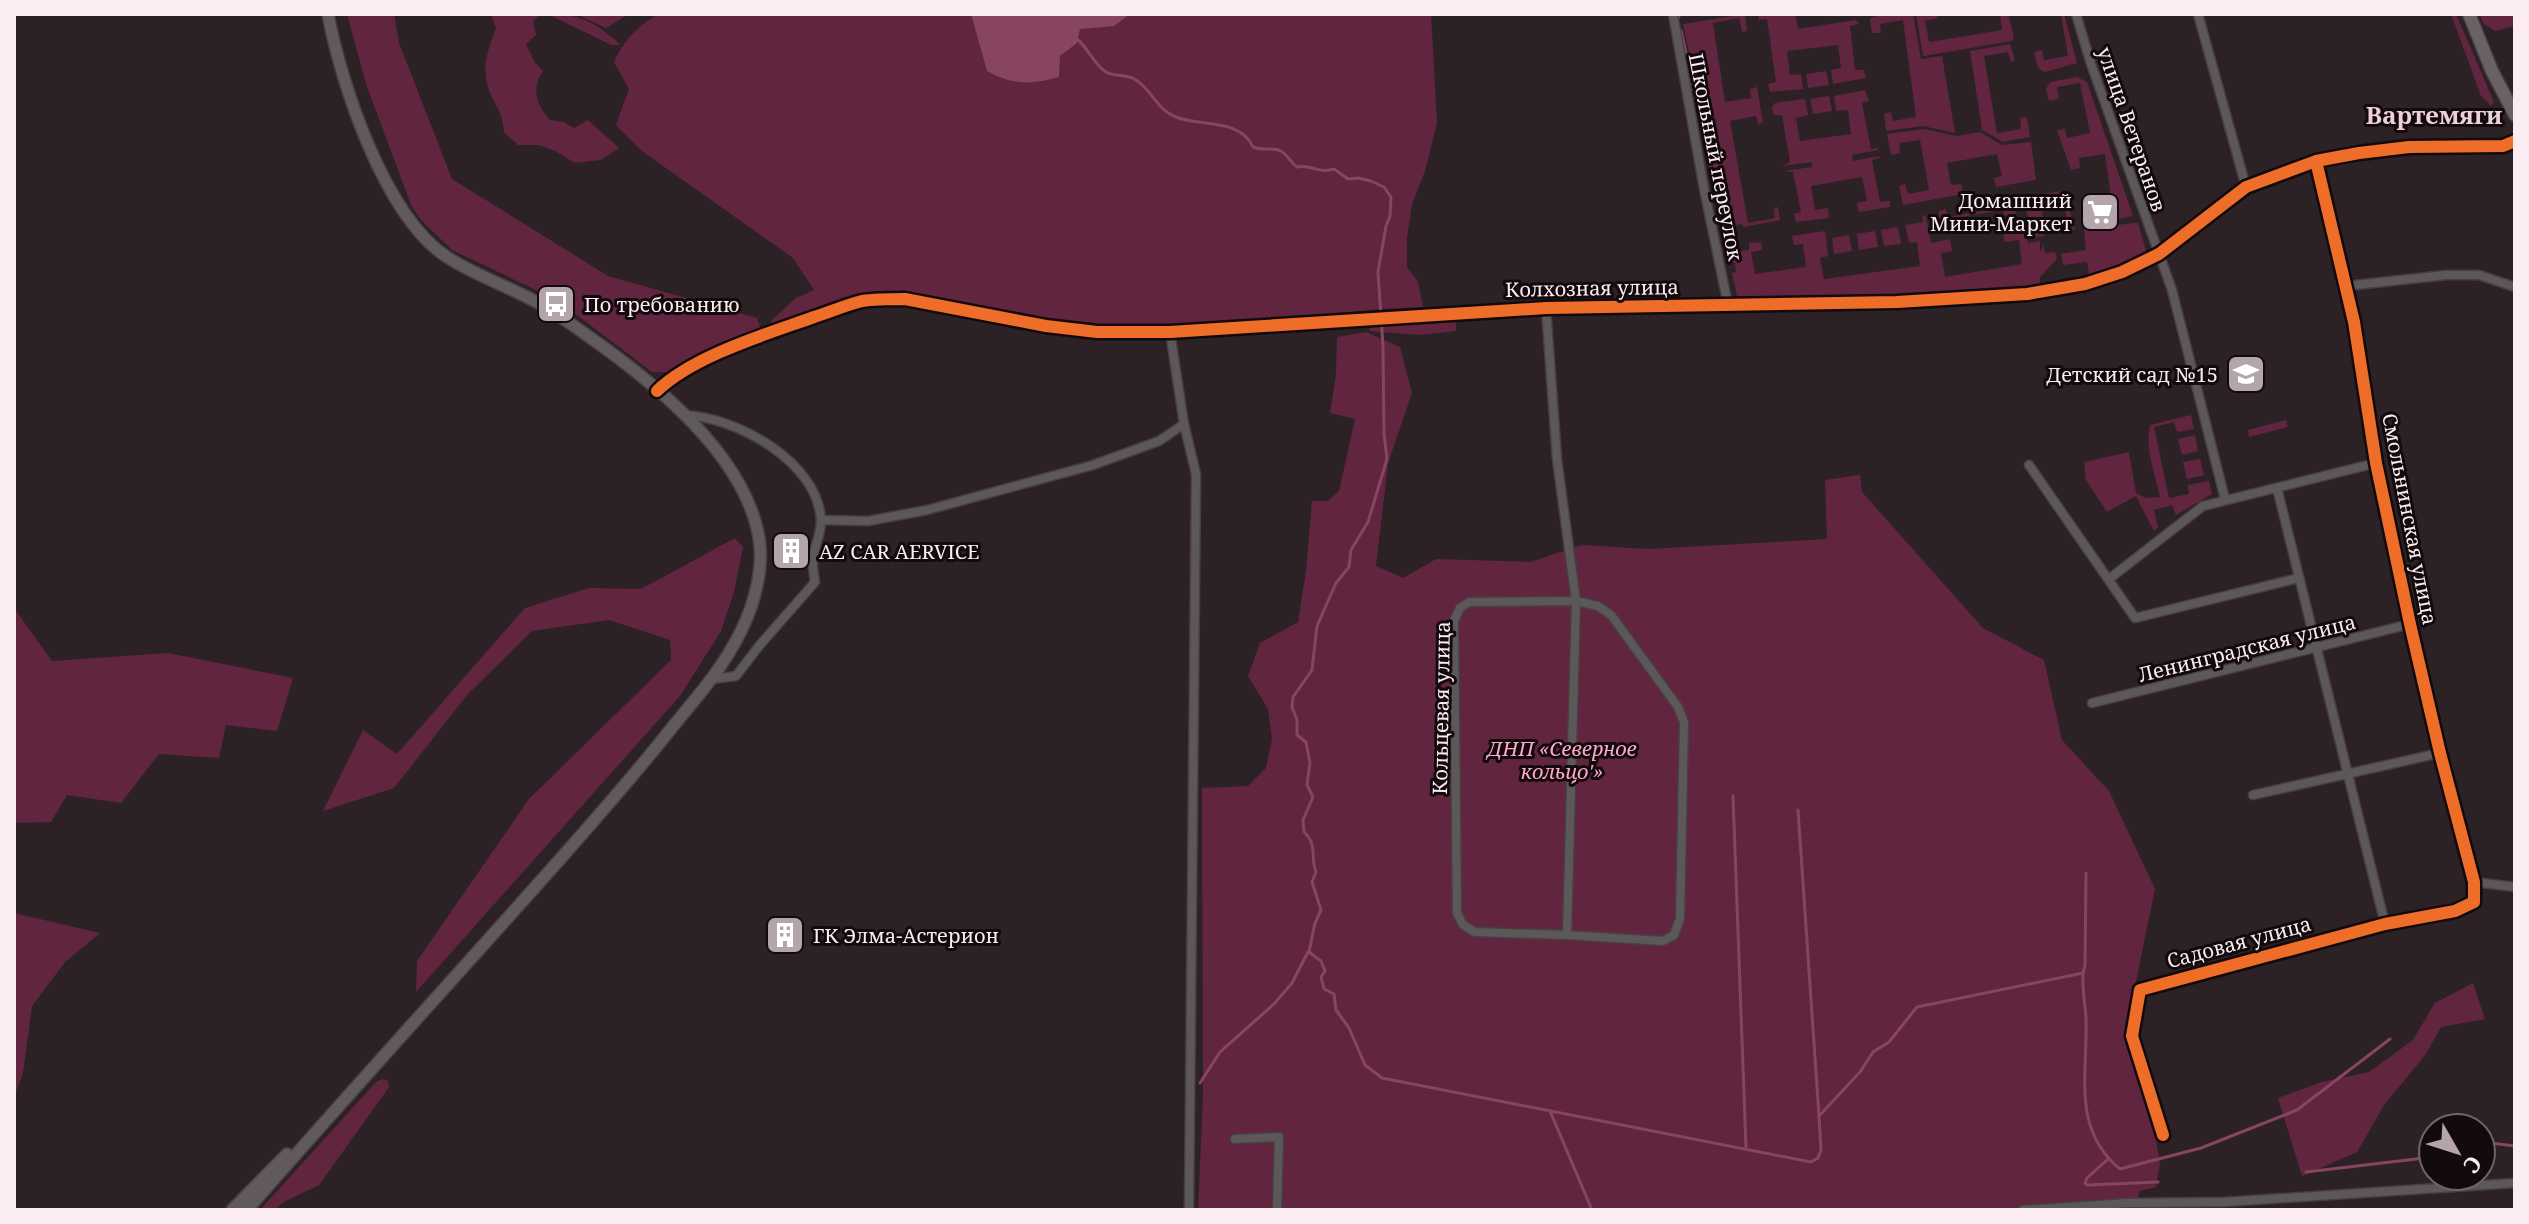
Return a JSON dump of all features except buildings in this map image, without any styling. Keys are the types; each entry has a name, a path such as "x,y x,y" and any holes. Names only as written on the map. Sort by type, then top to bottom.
{"main road":[{"path":"247,1210 629,781 712,679 743,628 754,599 759,573 760,540 737,476 683,415 602,346 555,313 445,255 416,230 387,181 360,122 332,36 328,14"},
{"path":"2469,14 2492,71 2515,115"},
{"path":"232,1210 374,1065"}],"street":[{"name":"Школьный переулок","path":"1673,14 1728,305"},
{"name":"улица Ветеранов","path":"2076,14 2172,290 2225,499"},
{"path":"2198,14 2246,187"},
{"name":"Колхозная улица","path":"657,391 691,366 775,331 861,302 887,299 905,299 1046,326 1097,332 1170,332 1546,308 1897,302 2039,293 2085,284 2122,272 2159,254 2246,187 2316,161 2409,147 2503,146 2515,141"},
{"name":"Смольнинская улица","path":"2316,161 2354,322 2376,463 2410,624 2474,882"},
{"path":"2346,286 2446,275 2479,275 2515,287"},
{"path":"1546,308 1557,459 1576,601 1567,935"},
{"path":"1170,332 1184,424 1196,474 1189,1210"},
{"path":"683,415 718,419 764,441 793,464 811,489 821,520 812,561 815,582 736,676 712,679"},
{"path":"821,520 868,521 927,510 1093,465 1159,441 1184,424"},
{"path":"2109,579 2203,506 2376,463"},
{"path":"2029,465 2135,618 2299,578"},
{"path":"2277,488 2385,924"},
{"name":"Кольцевая улица","path":"1576,601 1598,606 1611,615 1678,707 1684,722 1680,919 1674,935 1663,941 1475,932 1463,925 1457,913 1454,621 1460,608 1469,602 1576,601"},
{"name":"Ленинградская улица","path":"2092,703 2410,624"},
{"path":"2253,795 2440,753"},
{"path":"2474,882 2515,887"},
{"name":"Садовая улица","path":"2163,1135 2132,1036 2140,990 2385,924 2455,911 2474,902 2474,882"},
{"path":"1235,1139 1279,1137 1277,1210"},
{"path":"2023,1210 2128,1203 2224,1202 2515,1183"}],"green space":[{"path":"347,14 394,14 399,43 452,179 608,276 757,318 762,332 669,372 652,372 557,300 452,250 421,220 411,205 366,84"},
{"path":"491,14 541,14 533,21 536,35 526,44 535,63 543,71 536,91 541,108 550,120 564,122 574,128 588,120 619,148 601,160 575,163 539,145 518,145 504,132 486,74 488,51 496,28"},
{"path":"548,14 588,21 621,45 611,45"},
{"path":"576,14 629,14 606,28"},
{"path":"659,14 1431,14 1437,123 1425,171 1412,204 1407,238 1407,267 1418,282 1423,307 1209,326 1100,328 1043,321 899,293 859,295 774,327 771,321 796,298 814,290 793,258 642,151 616,125 629,89 614,62 632,34"},
{"path":"1745,14 1747,31 1742,32 1739,18 1713,23 1725,102 1751,98 1750,89 1757,87 1763,123 1758,124 1756,116 1730,121 1748,223 1775,218 1774,208 1778,207 1780,220 1744,227 1741,224 1730,227 1730,232 1726,233 1683,24"},
{"path":"1758,14 1795,14 1798,29 1856,20 1859,24 1850,26 1855,70 1864,70 1866,78 1833,84 1831,70 1841,68 1838,45 1787,51 1790,75 1801,74 1803,89 1770,92 1768,84 1776,82 1767,19 1759,20"},
{"path":"1884,14 1913,14 1921,59 1942,56 1955,133 1923,126 1886,131 1884,114 1891,112 1893,121 1916,117 1903,20 1880,24 1881,33 1872,33 1870,18"},
{"path":"1916,14 1937,14 1937,18 1925,21 1929,42 2002,30 2000,14 2008,14 2014,38 2012,41 1923,56"},
{"path":"2061,14 2064,14 2077,63 2045,72 2038,68 2034,52 2042,50 2044,60 2068,56"},
{"path":"2451,14 2456,14 2494,102 2491,106 2481,96"},
{"path":"2479,14 2515,14 2515,26 2495,31 2484,24"},
{"path":"2010,44 2015,61 2011,62 2008,52 1984,56 1997,133 2021,129 2020,118 2027,117 2030,137 2003,142 1982,130 1970,51"},
{"path":"1826,71 1829,85 1808,88 1806,74"},
{"path":"2077,77 2087,82 2133,216 2114,220 2105,154 2079,158 2080,168 2071,170 2057,130 2065,129 2067,138 2090,133 2080,83 2057,87 2059,99 2049,101 2046,89 2050,82"},
{"path":"1865,90 1869,101 1862,103 1871,149 1878,150 1852,155 1853,161 1879,156 1872,160 1880,202 1890,201 1890,207 1859,212 1857,203 1867,201 1862,177 1811,186 1815,210 1828,208 1829,218 1796,222 1794,214 1801,212 1793,172 1784,171 1812,167 1812,162 1783,166 1790,162 1782,115 1773,115 1772,107 1775,103 1805,99 1808,115 1796,118 1800,141 1851,134 1848,110 1836,111 1834,96"},
{"path":"1829,96 1832,111 1813,114 1810,99"},
{"path":"1924,129 1957,136 1980,132 2002,145 2031,142 2036,180 1996,187 1994,178 2002,176 1997,154 1947,163 1951,185 1961,184 1963,194 1903,205 1899,186 1905,184 1908,194 1929,190 1920,140 1899,143 1900,153 1891,155 1887,134"},
{"path":"2062,191 2075,230 2069,231 2064,203 2049,205 2049,211 2042,212 2045,236 2032,235 2024,200 2026,196"},
{"path":"2010,198 2016,212 2013,216 2005,216 2003,210 1949,219 1949,227 1938,225 1939,211 1946,209 1948,217 2003,207 2002,199"},
{"path":"1922,215 1926,216 1931,243 1950,239 1952,251 1941,253 1945,277 2022,264 2019,240 2005,242 2003,230 2024,227 2028,243 2040,241 2040,252 2043,245 2045,253 2055,252 2057,259 2040,277 2040,288 1899,297 1738,301 1732,273 1736,272 1735,263 1729,263 1726,246 1732,245 1734,252 1749,250 1749,243 1761,242 1762,250 1751,252 1755,274 1806,267 1803,244 1794,245 1792,236 1825,231 1828,256 1820,258 1824,279 1920,266 1917,242 1909,243 1905,225 1923,222"},
{"path":"2138,223 2147,254 2122,268 2090,279 2087,262 2063,265 2061,254 2086,250 2084,229"},
{"path":"1898,227 1901,244 1884,246 1881,230"},
{"path":"1875,231 1878,247 1859,250 1857,234"},
{"path":"1849,235 1852,251 1834,254 1832,238"},
{"path":"1456,319 1456,331 1419,335 1370,331 1368,323"},
{"name":"ДНП «Северное кольцо'»","path":"1366,332 1400,347 1412,393 1388,463 1376,566 1403,578 1436,559 1531,562 1581,545 1649,549 1827,539 1825,480 1860,475 1862,492 1983,628 2044,660 2062,740 2109,791 2155,889 2134,991 2131,1059 2152,1118 2160,1164 2156,1187 2140,1191 2134,1210 1198,1210 1203,1097 1202,788 1248,786 1266,768 1272,739 1268,709 1248,676 1260,643 1298,622 1312,501 1328,501 1339,491 1355,419 1330,413 1337,337"},
{"path":"2191,415 2194,429 2177,432 2174,422 2154,427 2169,498 2189,494 2188,485 2209,481 2212,494 2176,515 2172,505 2154,510 2158,527 2154,531 2136,496 2107,512 2086,480 2084,462 2129,452 2136,493 2146,498 2160,497 2150,453 2150,425"},
{"path":"2286,420 2288,427 2249,437 2248,430"},
{"path":"2195,435 2198,451 2182,455 2178,439"},
{"path":"2200,459 2204,475 2187,479 2183,462"},
{"path":"735,538 743,547 734,592 721,631 680,696 416,992 417,961 529,799 671,660 670,640 609,620 532,631 467,695 394,788 323,811 363,730 397,754 525,608 589,588 641,589"},
{"path":"14,608 52,661 168,653 293,678 277,731 226,725 219,758 159,754 121,803 67,795 51,822 14,823"},
{"path":"14,913 100,933 65,962 32,1006 23,1073 14,1098"},
{"path":"2473,983 2485,1019 2441,1027 2426,1054 2384,1105 2357,1152 2302,1176 2278,1098 2322,1082 2369,1072 2413,1040 2435,1003"},
{"path":"382,1079 388,1081 389,1087 319,1185 282,1203 276,1210 260,1210 376,1082"}],"shaded area":[{"path":"971,14 1130,14 1114,26 1080,29 1077,43 1060,56 1059,77 1030,82 1005,79 987,71"}],"waterway":[{"path":"1681,30 1724,228"},
{"path":"1078,40 1102,69 1136,80 1169,114 1230,127 1239,131 1253,147 1281,151 1297,167 1334,169 1348,179 1358,178 1384,187 1391,197 1378,272 1387,459 1368,522 1351,550 1349,567 1336,583 1317,626 1312,670 1293,697 1292,707 1297,720 1297,735 1306,742 1310,763 1307,785 1313,797 1303,820 1304,832 1312,846 1316,872 1312,882 1321,910 1309,952 1321,961 1325,971 1321,977 1324,989 1334,994 1336,1010 1349,1028 1365,1065 1382,1078 1811,1162 1818,1158 1821,1150 1798,810"},
{"path":"1727,244 1728,250"},
{"path":"1733,796 1746,1148"},
{"path":"1819,1116 1860,1072 1873,1052 1889,1042 1917,1007 2083,973 2086,873"},
{"path":"1200,1083 1220,1052 1274,1004 1292,983 1308,952"},
{"path":"2083,973 2088,1118 2094,1136 2120,1169 2201,1148 2297,1110 2390,1039"},
{"path":"1550,1111 1592,1210"},
{"path":"2497,1144 2515,1146"},
{"path":"2108,1159 2087,1178 2087,1185 2158,1182"},
{"path":"2306,1172 2417,1159"}],"cycle path":[{"path":"657,391 690,367 731,347 850,304 873,300 905,299 1046,326 1097,332 1170,332 1546,308 1897,302 2027,294 2085,284 2122,272 2159,254 2246,187 2316,161 2409,147 2503,146 2515,141"},
{"path":"2163,1135 2132,1036 2140,990 2385,924 2455,911 2474,902 2474,882 2410,624 2376,463 2354,322 2316,161"}],"place":[{"name":"Домашний Мини-Маркет","path":"2100,212"},
{"name":"По требованию","path":"556,304"},
{"name":"Детский сад №15","path":"2246,374"},
{"name":"AZ CAR AERVICE","path":"791,551"},
{"name":"ГК Элма-Астерион","path":"785,935"}],"district":[{"name":"Вартемяги","path":"2434,114"}]}
